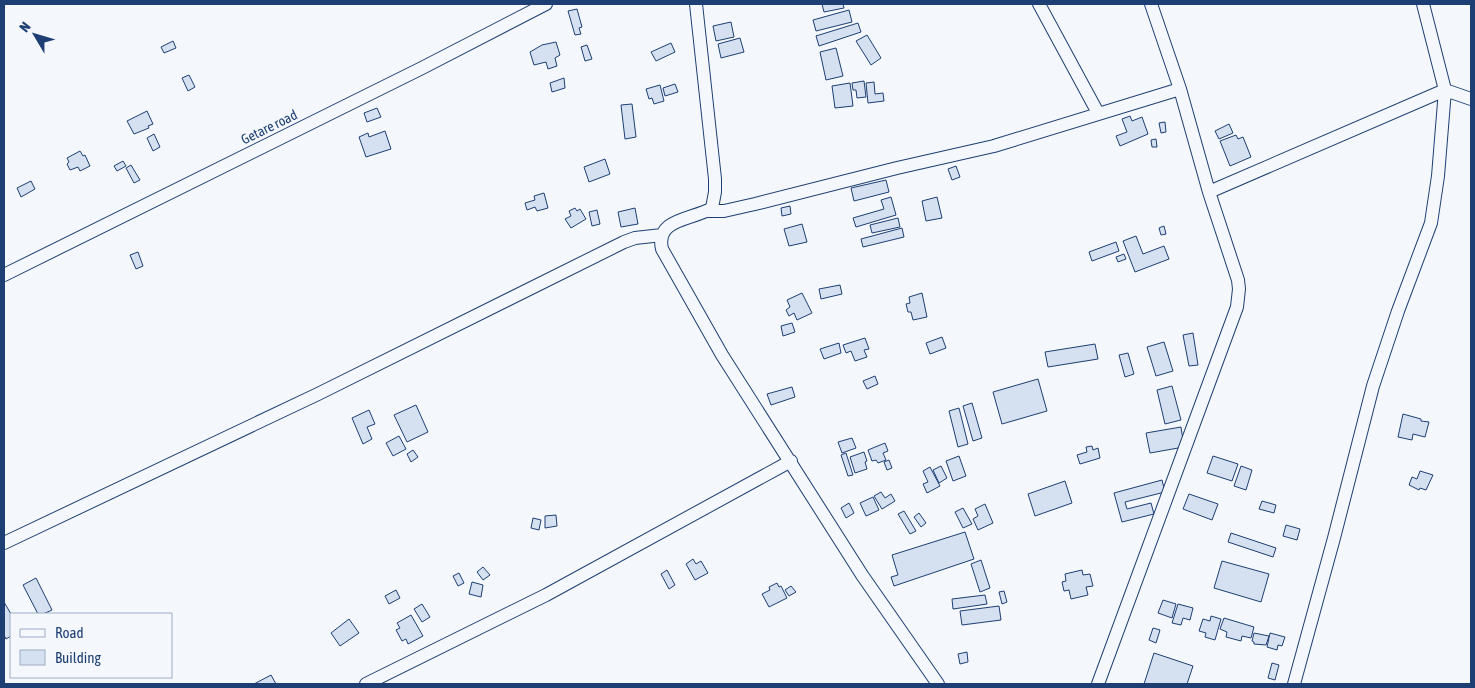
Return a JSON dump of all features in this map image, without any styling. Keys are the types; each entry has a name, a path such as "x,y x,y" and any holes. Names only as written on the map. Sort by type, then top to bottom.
{"street":[{"name":"Getare road","path":"4,275 422,68 546,4"},
{"path":"696,4 715,192 712,208 671,223 662,234 660,242 662,249 722,355 791,461 862,576 938,684"},
{"path":"1039,4 1098,113"},
{"path":"1098,684 1237,307 1239,289 1238,280 1209,192 1180,89 1151,4"},
{"path":"1294,684 1373,386 1398,311 1431,223 1438,176 1445,90 1423,4"},
{"path":"706,211 724,211 747,206 897,168 994,146 1180,89"},
{"path":"1209,192 1445,90 1471,98"},
{"path":"4,543 318,394 624,242 635,238 662,234"},
{"path":"366,684 546,595 791,461"}],"building":[{"path":"822,4 843,4 844,8 824,12"},
{"path":"577,9 582,27 579,28 581,34 575,35 568,11"},
{"path":"849,10 852,22 816,31 813,20"},
{"path":"731,22 734,37 716,41 713,26"},
{"path":"858,23 861,32 819,46 816,36"},
{"path":"867,35 881,58 871,65 856,41"},
{"path":"740,38 744,52 721,58 718,44"},
{"path":"173,41 176,48 164,53 161,47"},
{"path":"556,42 560,55 555,58 557,66 548,69 546,62 534,65 530,52 542,45"},
{"path":"671,43 675,52 656,61 651,52"},
{"path":"587,45 592,59 585,61 581,47"},
{"path":"836,48 843,76 826,80 820,52"},
{"path":"189,75 195,87 188,91 182,78"},
{"path":"564,78 565,88 552,92 550,83"},
{"path":"864,81 866,97 857,98 856,90 853,90 852,83"},
{"path":"874,82 875,94 883,93 884,101 868,103 866,83"},
{"path":"850,83 853,106 835,108 832,86"},
{"path":"675,84 678,92 665,96 663,88"},
{"path":"660,85 664,101 654,104 652,98 649,99 646,89"},
{"path":"632,104 636,137 625,139 621,105"},
{"path":"377,108 381,117 367,122 364,113"},
{"path":"147,111 153,124 148,126 149,128 134,134 127,121"},
{"path":"1130,116 1132,121 1142,117 1148,134 1120,146 1116,136 1127,132 1122,119"},
{"path":"1165,122 1166,132 1161,133 1159,123"},
{"path":"1229,124 1233,133 1219,139 1215,131"},
{"path":"385,131 391,149 366,157 359,137 368,133 369,137"},
{"path":"154,134 160,147 153,151 147,138"},
{"path":"1236,135 1238,139 1243,137 1251,157 1230,166 1220,141"},
{"path":"1156,139 1157,147 1152,147 1151,140"},
{"path":"80,151 83,156 85,155 90,166 80,171 78,167 70,170 67,158"},
{"path":"605,159 610,174 589,182 584,167"},
{"path":"123,161 126,166 117,171 114,166"},
{"path":"131,165 140,180 134,183 126,168"},
{"path":"956,166 960,177 952,180 948,169"},
{"path":"886,180 889,192 854,201 851,188"},
{"path":"31,181 35,189 21,197 17,188"},
{"path":"544,193 548,208 537,211 535,207 527,210 525,203 535,200 534,196"},
{"path":"891,197 896,215 856,227 853,218 884,209 881,200"},
{"path":"937,197 942,218 926,221 922,201"},
{"path":"790,206 791,214 782,216 781,208"},
{"path":"575,208 577,211 580,209 586,219 571,228 565,219 571,216 569,211"},
{"path":"635,208 638,224 621,227 618,212"},
{"path":"597,210 600,224 592,226 589,212"},
{"path":"898,218 900,227 872,233 870,225"},
{"path":"802,224 807,242 789,246 784,229"},
{"path":"1164,226 1166,234 1161,235 1159,228"},
{"path":"902,228 904,237 863,247 861,239"},
{"path":"1136,236 1143,254 1164,246 1169,259 1135,272 1123,241"},
{"path":"1116,242 1119,251 1092,261 1089,252"},
{"path":"138,252 143,266 136,269 130,255"},
{"path":"1124,254 1126,259 1118,262 1116,257"},
{"path":"840,285 842,294 821,299 819,289"},
{"path":"802,293 812,313 797,320 794,313 789,316 786,310 790,307 787,300"},
{"path":"922,293 927,317 913,320 906,304 910,303 909,297"},
{"path":"792,323 795,332 783,336 781,326"},
{"path":"1193,333 1198,365 1189,366 1183,335"},
{"path":"942,337 946,348 930,354 926,343"},
{"path":"865,338 869,349 864,350 867,357 855,361 851,351 846,353 843,345"},
{"path":"1164,342 1173,371 1156,376 1147,347"},
{"path":"839,343 841,353 824,359 820,349"},
{"path":"1095,344 1098,359 1048,367 1045,352"},
{"path":"1128,353 1134,374 1125,377 1119,355"},
{"path":"875,376 878,384 867,389 863,381"},
{"path":"1038,379 1047,411 1002,424 993,392"},
{"path":"1172,386 1181,420 1165,424 1157,390"},
{"path":"792,387 795,397 771,405 767,394"},
{"path":"972,403 982,438 973,441 963,406"},
{"path":"416,405 428,432 407,442 394,415"},
{"path":"959,408 968,444 958,447 949,411"},
{"path":"369,410 375,424 367,427 372,439 363,444 352,418"},
{"path":"1403,414 1429,422 1425,437 1413,434 1412,440 1398,437"},
{"path":"1181,427 1184,447 1150,453 1146,433"},
{"path":"399,436 406,449 393,456 386,443"},
{"path":"852,438 856,448 842,453 838,442"},
{"path":"885,443 888,451 883,453 886,460 878,463 876,460 872,461 868,450"},
{"path":"1092,446 1093,450 1098,448 1100,458 1080,464 1077,455 1087,452 1086,447"},
{"path":"413,450 418,457 411,462 407,454"},
{"path":"864,452 867,469 855,473 850,457"},
{"path":"846,453 853,475 848,476 841,455"},
{"path":"959,456 966,476 953,481 946,461"},
{"path":"1213,456 1238,464 1232,481 1207,473"},
{"path":"889,460 892,468 887,470 884,462"},
{"path":"941,466 947,478 939,483 933,470"},
{"path":"1241,466 1252,470 1246,490 1234,486"},
{"path":"930,467 940,486 927,493 923,484 928,482 923,471"},
{"path":"1420,471 1433,475 1426,490 1420,488 1419,490 1409,485 1412,477 1417,479"},
{"path":"1162,480 1165,492 1125,502 1127,509 1151,503 1154,514 1122,522 1114,493"},
{"path":"1065,481 1072,503 1035,516 1028,494"},
{"path":"881,492 885,498 891,494 895,501 882,509 874,496"},
{"path":"1189,494 1218,504 1212,520 1183,509"},
{"path":"873,497 879,510 866,516 860,503"},
{"path":"1262,501 1276,505 1274,513 1259,509"},
{"path":"849,503 854,513 846,518 841,508"},
{"path":"985,504 993,523 978,530 973,519 978,516 975,509"},
{"path":"963,508 972,524 963,528 955,512"},
{"path":"904,511 916,531 910,534 898,514"},
{"path":"919,513 926,523 921,527 914,517"},
{"path":"556,515 557,526 545,528 545,516"},
{"path":"533,518 541,520 539,530 531,528"},
{"path":"1286,525 1300,529 1297,540 1283,536"},
{"path":"965,532 974,559 894,586 891,577 898,575 892,555"},
{"path":"1231,533 1276,548 1273,557 1228,542"},
{"path":"693,559 696,564 701,561 708,573 695,580 686,564"},
{"path":"981,560 990,588 980,592 971,564"},
{"path":"1222,561 1269,574 1261,602 1214,588"},
{"path":"483,567 490,575 483,580 477,572"},
{"path":"667,570 675,585 669,589 661,574"},
{"path":"1082,570 1083,575 1090,574 1093,586 1086,587 1088,595 1071,599 1069,590 1064,591 1062,582 1066,581 1065,574"},
{"path":"459,573 464,583 458,586 453,576"},
{"path":"36,578 52,610 45,613 37,613 23,585"},
{"path":"472,582 483,585 481,597 469,594"},
{"path":"777,583 779,587 781,586 787,598 769,607 762,594 770,590 769,587"},
{"path":"791,586 796,592 789,596 785,590"},
{"path":"396,590 400,598 389,604 385,596"},
{"path":"1004,591 1007,602 1002,604 999,592"},
{"path":"985,595 987,604 953,609 952,599"},
{"path":"1163,600 1176,604 1172,618 1158,613"},
{"path":"4,602 10,613 10,637 6,639 4,635"},
{"path":"422,604 430,617 422,622 414,609"},
{"path":"1178,604 1193,608 1190,620 1183,618 1181,625 1172,623"},
{"path":"999,606 1001,620 962,625 960,611"},
{"path":"411,615 423,636 408,644 406,639 402,641 396,630 400,628 397,623"},
{"path":"1211,616 1221,619 1215,640 1205,637 1206,633 1199,631 1203,619 1210,621"},
{"path":"1224,618 1254,627 1251,638 1242,636 1241,641 1226,637 1227,632 1220,629"},
{"path":"349,619 359,633 340,646 331,633"},
{"path":"1153,628 1160,630 1156,643 1149,640"},
{"path":"1254,633 1269,636 1266,645 1254,644 1252,641"},
{"path":"1270,633 1285,637 1282,646 1278,645 1277,650 1267,647"},
{"path":"967,652 968,662 960,664 958,654"},
{"path":"1154,653 1193,666 1187,684 1144,684"},
{"path":"1272,663 1279,665 1275,680 1268,678"},
{"path":"271,675 276,684 254,684"}]}
